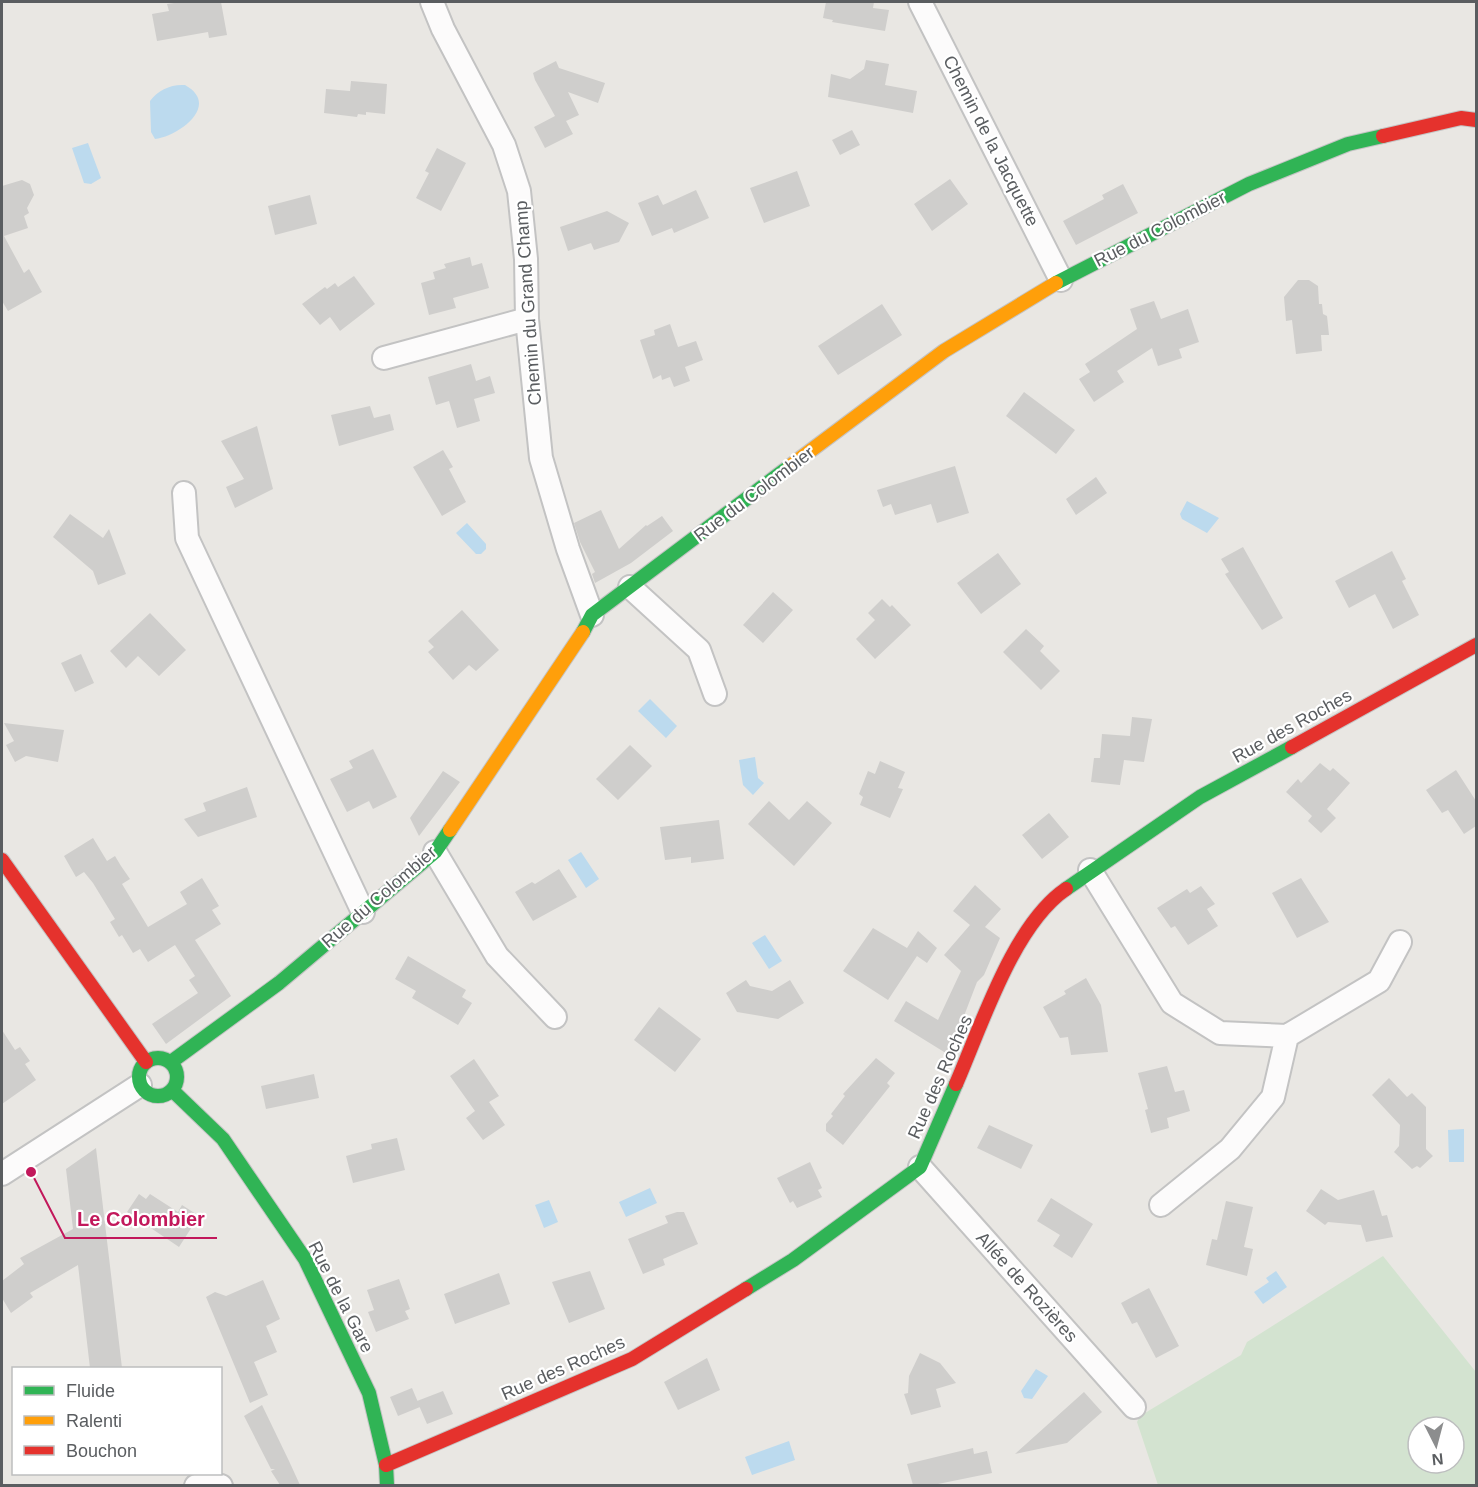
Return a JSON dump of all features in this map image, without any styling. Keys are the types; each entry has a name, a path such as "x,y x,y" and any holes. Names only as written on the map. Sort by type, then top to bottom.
{"street":[{"name":"Chemin du Grand Champ","path":"432,2 443,29 504,145 519,191 526,259 527,319 541,458 568,549 592,615"},
{"name":"Chemin de la Jacquette","path":"920,2 1060,280"},
{"name":"Rue du Colombier","path":"171,1062 279,983 435,852 578,642 592,615 944,351 1060,280 1249,184 1348,144 1461,118 1476,120"},
{"path":"384,357 527,319"},
{"path":"184,493 187,538 363,912"},
{"path":"630,587 699,650 715,694"},
{"name":"Rue des Roches","path":"385,1480 632,1359 793,1260 920,1167 1015,949 1054,897 1090,870 1200,797 1476,645"},
{"path":"435,852 497,956 555,1017"},
{"path":"2,860 146,1062"},
{"path":"1090,870 1172,1003 1220,1034 1287,1036 1379,981 1400,942"},
{"path":"1161,1205 1230,1149 1273,1097 1287,1036"},
{"path":"156,1058 171,1062 177,1073 172,1090 167,1094 155,1096 141,1085 140,1072 146,1062 156,1058"},
{"path":"2,1174 141,1085"},
{"name":"Rue de la Gare","path":"172,1090 223,1139 305,1259 369,1393 385,1480"},
{"name":"Allée de Rozières","path":"920,1167 1134,1407"},
{"path":"196,1485 207,1482 221,1485"}],"green space":[{"path":"1383,1256 1476,1372 1476,1485 1158,1485 1137,1422 1140,1416 1241,1355 1247,1342"}],"water":[{"path":"185,85 195,93 199,101 198,110 185,126 165,137 155,139 151,132 150,101 165,88"},
{"path":"88,143 101,178 91,184 84,183 72,148"},
{"path":"1187,501 1219,518 1207,533 1182,519 1180,514"},
{"path":"467,523 486,544 486,549 481,554 476,554 456,533"},
{"path":"650,699 677,726 666,738 638,711"},
{"path":"755,757 758,778 764,783 753,795 743,785 739,760"},
{"path":"581,852 599,879 586,888 568,860"},
{"path":"765,935 782,961 769,969 752,943"},
{"path":"1464,1129 1464,1162 1449,1162 1448,1130"},
{"path":"650,1188 657,1203 626,1217 619,1202"},
{"path":"549,1200 558,1222 544,1228 535,1205"},
{"path":"1276,1271 1287,1287 1263,1304 1254,1292 1269,1282 1266,1278"},
{"path":"1036,1369 1048,1376 1032,1399 1024,1398 1021,1391"},
{"path":"789,1441 795,1460 752,1475 745,1457"}],"building":[{"path":"221,2 227,35 209,38 208,32 157,41 152,14 169,11 167,4"},
{"path":"826,2 874,2 873,8 889,10 885,31 832,22 833,20 823,18"},
{"path":"866,60 889,64 885,85 917,91 913,113 828,97 831,74 850,79 864,69"},
{"path":"556,61 559,68 605,83 598,103 568,92 579,115 566,121 573,134 545,148 534,127 555,116 533,73"},
{"path":"351,81 387,84 385,114 366,112 366,115 358,114 357,117 324,113 326,89 350,91"},
{"path":"852,130 860,145 840,155 832,140"},
{"path":"437,148 466,163 441,211 416,198 429,173 425,171"},
{"path":"797,171 810,206 764,223 750,188"},
{"path":"950,179 968,204 932,231 914,204"},
{"path":"22,180 30,184 34,195 27,208 29,213 24,216 28,228 4,236 24,273 29,269 42,292 8,311 2,301 2,186"},
{"path":"1123,184 1138,213 1076,245 1063,221 1104,199 1102,195"},
{"path":"696,190 709,218 674,233 672,228 652,236 638,203 658,195 663,205"},
{"path":"310,195 317,224 275,235 268,206"},
{"path":"607,211 629,223 619,242 594,250 591,243 568,251 560,227"},
{"path":"470,257 472,266 482,263 489,288 453,298 456,308 429,315 421,283 435,279 433,272 446,268 444,264"},
{"path":"354,276 375,304 340,331 330,317 320,325 302,304 325,287 327,289 335,283 338,287"},
{"path":"1298,280 1309,280 1318,286 1319,304 1322,304 1323,314 1327,316 1329,335 1321,335 1322,351 1296,354 1292,320 1286,321 1284,297"},
{"path":"1154,301 1161,319 1188,309 1199,342 1179,349 1182,358 1158,366 1152,348 1117,371 1124,382 1094,402 1079,379 1090,372 1085,364 1137,329 1130,309"},
{"path":"882,304 902,335 838,375 818,346"},
{"path":"670,324 678,347 696,341 703,360 685,367 690,381 674,387 670,377 662,380 661,375 653,379 640,340 655,335 654,330"},
{"path":"471,364 476,381 490,376 495,393 474,399 480,421 457,428 449,401 436,405 428,377"},
{"path":"1024,392 1075,430 1056,454 1006,416"},
{"path":"370,406 374,418 390,414 394,430 339,446 331,415"},
{"path":"257,426 273,489 235,508 226,487 244,479 221,441"},
{"path":"443,450 453,467 449,469 466,502 442,516 413,467"},
{"path":"955,466 969,513 937,523 931,504 895,515 891,504 883,507 877,490"},
{"path":"1096,477 1107,493 1076,515 1066,499"},
{"path":"601,510 619,549 646,525 662,516 673,531 631,563 595,583 592,574 595,572 580,542 574,523"},
{"path":"70,514 103,538 109,529 126,574 98,585 93,571 53,537"},
{"path":"1243,547 1283,618 1262,630 1225,574 1229,572 1221,559"},
{"path":"1392,551 1406,579 1402,581 1419,615 1393,629 1375,594 1349,608 1335,581"},
{"path":"998,553 1021,584 981,614 957,583"},
{"path":"773,592 793,610 763,643 743,625"},
{"path":"882,599 890,607 892,605 911,625 875,659 856,639 875,620 868,613"},
{"path":"462,610 499,650 476,671 469,665 453,680 428,652 434,647 428,641"},
{"path":"150,613 186,650 159,676 138,656 126,668 110,651"},
{"path":"1026,629 1044,646 1040,651 1060,671 1041,690 1003,652"},
{"path":"81,654 94,683 75,692 61,663"},
{"path":"1132,717 1152,719 1144,762 1124,760 1120,785 1091,782 1094,758 1100,758 1102,734 1130,736"},
{"path":"4,723 64,730 58,762 26,756 15,762 6,745 14,741"},
{"path":"630,745 652,766 618,800 596,779"},
{"path":"373,749 397,797 373,809 369,801 347,812 330,779 353,768 349,761"},
{"path":"880,761 905,772 898,788 903,789 890,818 860,805 863,797 859,794 868,771 875,774"},
{"path":"1320,763 1330,771 1333,768 1350,783 1327,809 1336,818 1321,833 1308,821 1312,816 1286,792 1298,779 1301,783"},
{"path":"1456,770 1476,801 1476,826 1464,834 1448,810 1442,813 1426,790"},
{"path":"443,771 460,782 419,836 410,818"},
{"path":"247,787 257,817 198,837 184,819 206,811 203,803"},
{"path":"769,801 789,820 807,801 832,823 794,866 748,824"},
{"path":"1049,813 1069,837 1042,859 1022,835"},
{"path":"719,820 724,859 691,863 691,857 665,860 660,827"},
{"path":"93,838 107,861 115,856 130,879 122,884 148,927 187,904 180,892 202,878 219,906 212,910 221,924 195,940 231,996 166,1044 152,1024 198,993 189,980 195,976 175,945 148,962 140,949 133,953 122,935 119,937 110,922 115,919 93,883 84,872 76,877 64,856"},
{"path":"559,869 577,897 533,921 515,892 532,882 535,884"},
{"path":"1301,878 1329,922 1297,938 1272,893"},
{"path":"975,885 1001,909 985,927 1000,938 984,975 977,982 949,1055 894,1021 906,1001 938,1020 961,971 944,955 970,925 953,911"},
{"path":"1201,886 1215,904 1207,909 1218,926 1188,945 1175,926 1171,928 1157,908 1187,889 1190,893"},
{"path":"873,928 907,948 918,931 937,948 927,963 917,956 888,1000 843,971"},
{"path":"408,956 466,990 462,997 472,1003 458,1025 412,998 416,991 395,979"},
{"path":"1086,978 1101,1005 1108,1052 1071,1055 1068,1037 1060,1038 1043,1007 1066,994 1064,991"},
{"path":"746,980 750,986 772,991 790,980 804,1003 778,1019 737,1012 726,993"},
{"path":"659,1007 701,1039 675,1072 634,1040"},
{"path":"2,1030 15,1050 20,1047 30,1061 25,1064 36,1080 2,1104"},
{"path":"876,1058 895,1073 887,1083 890,1086 843,1145 826,1131 826,1124 845,1096 843,1094"},
{"path":"474,1059 499,1096 489,1102 505,1125 483,1140 466,1118 475,1111 450,1076"},
{"path":"1167,1066 1175,1092 1184,1090 1190,1111 1167,1118 1169,1128 1151,1133 1145,1110 1148,1109 1138,1073"},
{"path":"314,1074 319,1098 266,1109 261,1086"},
{"path":"1389,1078 1407,1097 1412,1093 1426,1107 1426,1149 1433,1156 1420,1168 1417,1166 1412,1169 1394,1152 1399,1146 1400,1125 1372,1095"},
{"path":"989,1125 1033,1145 1021,1169 977,1148"},
{"path":"397,1138 405,1170 353,1183 346,1156 372,1149 371,1144"},
{"path":"96,1148 122,1367 90,1367 78,1265 30,1293 33,1297 11,1313 2,1298 2,1281 24,1264 20,1258 73,1229 66,1169"},
{"path":"810,1162 822,1188 818,1190 822,1197 797,1208 793,1201 790,1203 777,1178"},
{"path":"1321,1189 1338,1200 1374,1190 1382,1216 1387,1215 1393,1237 1366,1242 1361,1225 1328,1222 1325,1225 1306,1211"},
{"path":"139,1194 146,1199 150,1194 178,1212 182,1205 199,1216 179,1247 127,1212"},
{"path":"1051,1198 1093,1224 1072,1258 1053,1246 1060,1235 1037,1221"},
{"path":"1226,1201 1253,1207 1244,1247 1253,1249 1247,1276 1206,1265 1212,1239 1217,1240"},
{"path":"684,1212 698,1244 663,1259 665,1265 643,1274 628,1239 668,1223 665,1216"},
{"path":"590,1271 605,1309 569,1323 552,1282"},
{"path":"499,1273 510,1304 455,1324 444,1294"},
{"path":"399,1279 410,1309 405,1311 409,1319 376,1332 368,1312 374,1310 367,1290"},
{"path":"263,1280 280,1319 266,1326 277,1352 254,1362 268,1395 250,1403 206,1297 215,1292 226,1296"},
{"path":"1149,1288 1179,1346 1156,1358 1137,1322 1132,1324 1121,1303"},
{"path":"920,1353 940,1363 956,1383 936,1389 941,1407 911,1415 904,1394 908,1393 909,1376"},
{"path":"707,1358 720,1390 678,1410 664,1382"},
{"path":"412,1388 420,1407 398,1416 390,1397"},
{"path":"443,1391 453,1414 427,1424 417,1401"},
{"path":"1084,1392 1102,1412 1067,1443 1015,1454"},
{"path":"262,1405 300,1485 280,1485 271,1471 275,1469 271,1469 244,1416"},
{"path":"973,1448 974,1454 987,1451 992,1473 933,1485 913,1485 907,1464"}],"traffic: fast":[{"path":"1056,283 1249,184 1348,144 1383,136"},
{"path":"583,632 592,615 790,466"},
{"path":"1066,889 1200,797 1292,747"},
{"path":"171,1062 279,983 435,852 450,830"},
{"path":"158,1058 172,1063 177,1077 172,1091 158,1096 144,1091 139,1077 144,1063 158,1058"},
{"path":"746,1289 793,1260 920,1167 956,1084"},
{"path":"172,1090 223,1139 305,1259 369,1393 386,1465 387,1485"}],"traffic: slow":[{"path":"790,466 944,351 1056,283"},
{"path":"450,830 583,632"}],"traffic: jam":[{"path":"1383,136 1461,118 1476,120"},
{"path":"1292,747 1476,645"},
{"path":"2,860 146,1062"},
{"path":"956,1084 1014,951 1047,905 1066,889"},
{"path":"386,1465 632,1359 746,1289"}],"place":[{"name":"Le Colombier","path":"31,1172"}]}
